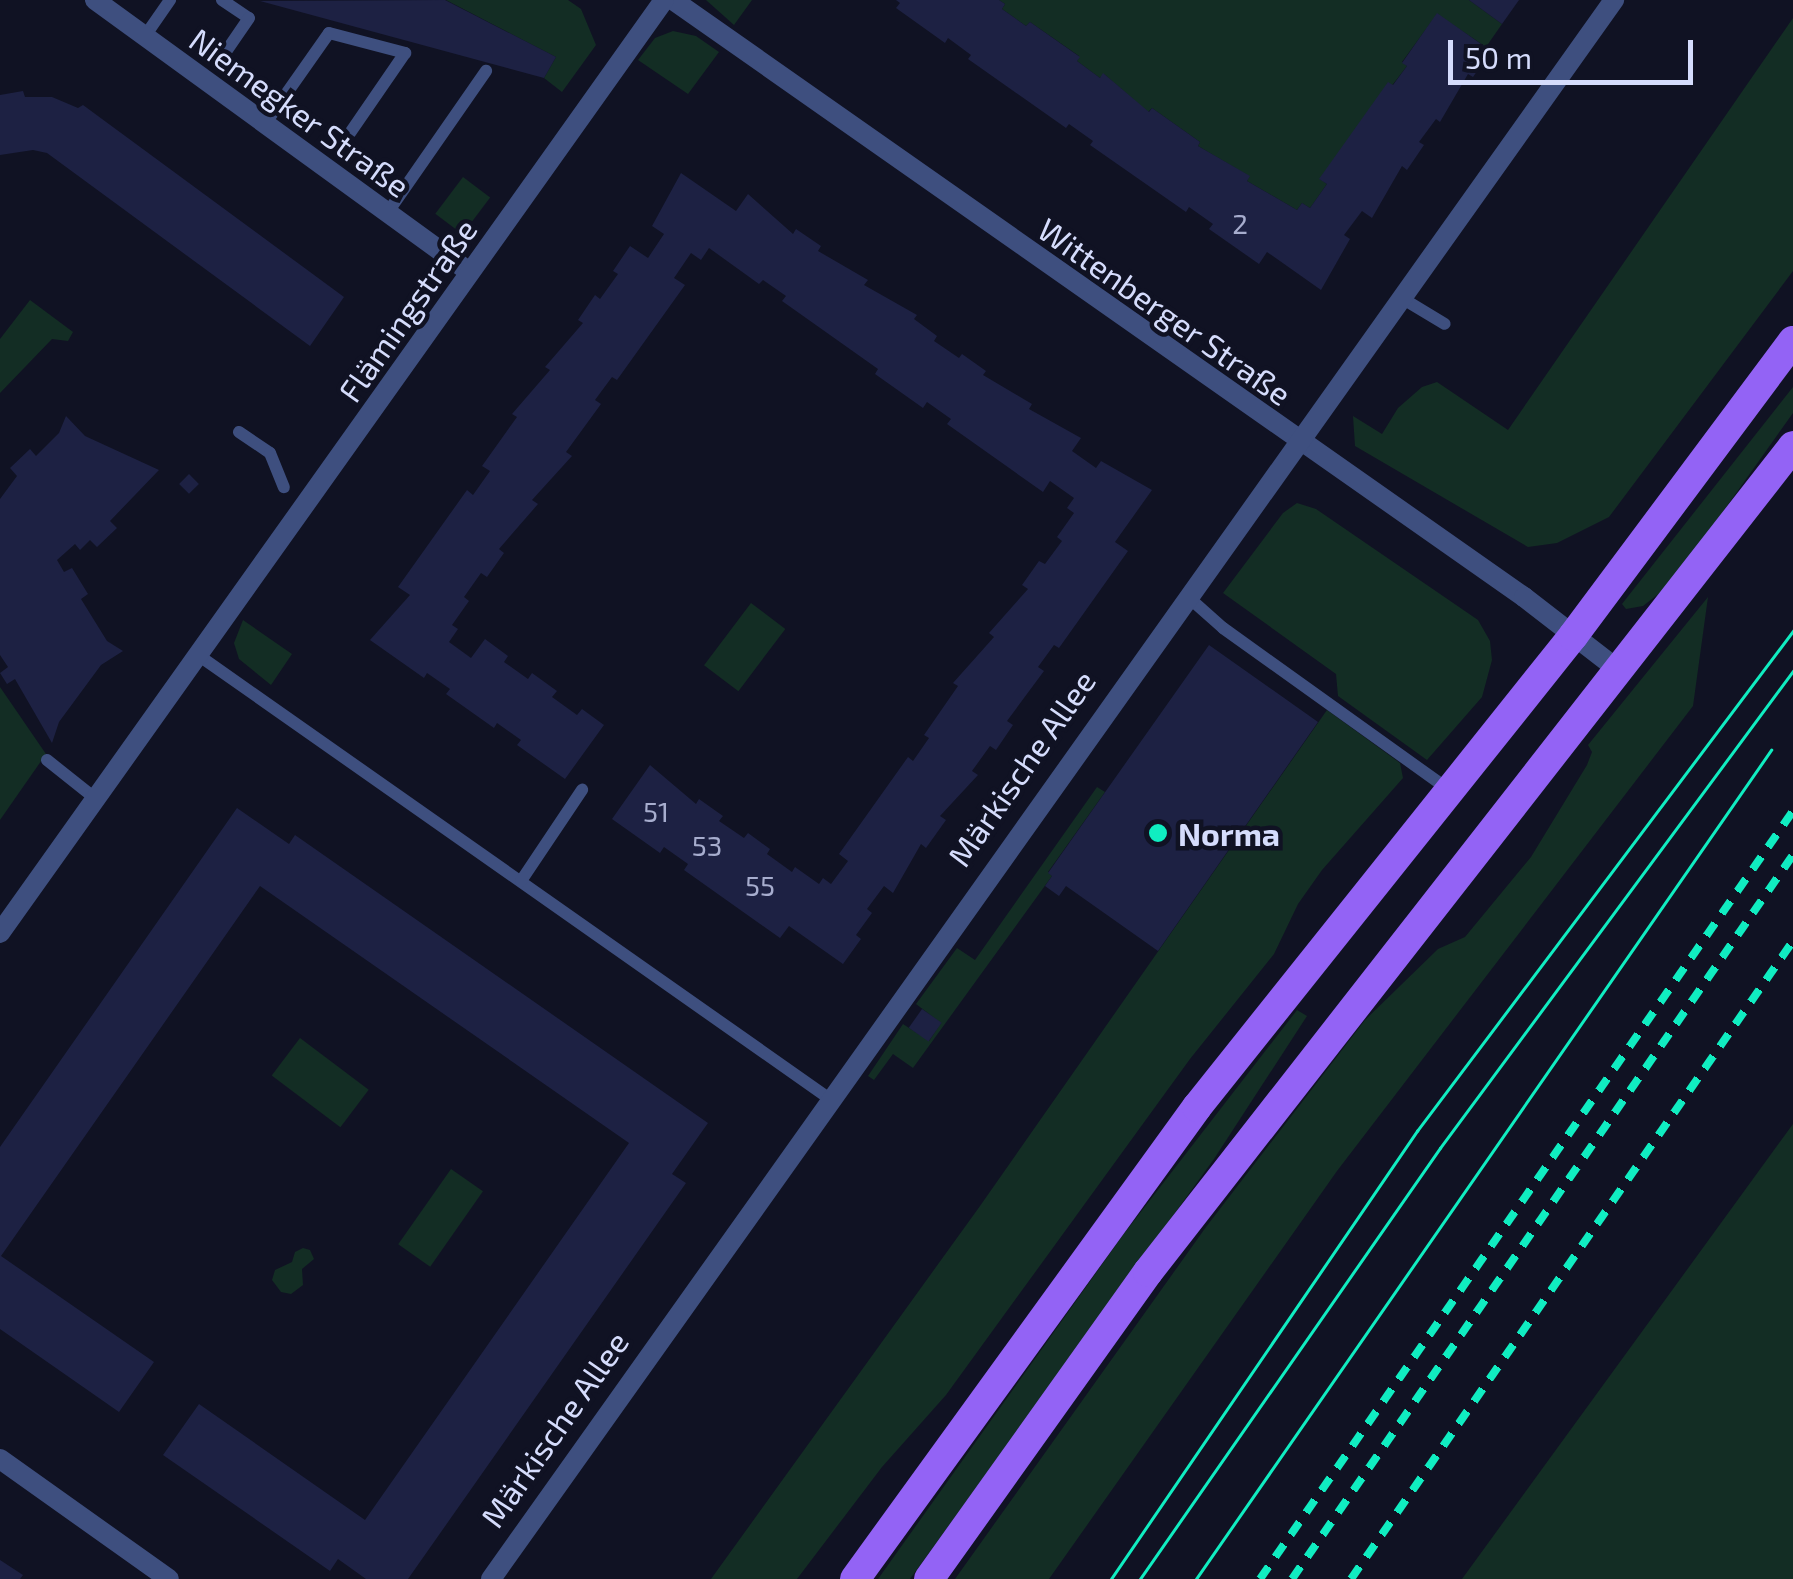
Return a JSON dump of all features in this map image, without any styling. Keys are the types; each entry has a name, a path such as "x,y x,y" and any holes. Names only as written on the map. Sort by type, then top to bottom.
{"main road":[{"path":"855,1579 1196,1107 1573,636 1793,341"},
{"path":"930,1579 1148,1272 1621,672 1791,449"}],"street":[{"name":"Niemegker Straße","path":"95,0 470,272"},
{"name":"Flämingstraße","path":"0,934 664,0"},
{"name":"Wittenberger Straße","path":"673,0 1621,672"},
{"name":"Märkische Allee","path":"490,1579 1296,441 1614,0"},
{"path":"0,1459 169,1579"}],"lane":[{"path":"145,36 170,0"},
{"path":"222,0 249,18 223,56"},
{"path":"266,124 329,34 406,53 350,133"},
{"path":"388,212 486,71"},
{"path":"1400,297 1445,324"},
{"path":"239,432 270,453 284,487"},
{"path":"1186,596 1223,628 1450,790"},
{"path":"198,655 830,1099"},
{"path":"47,760 96,799"},
{"path":"521,881 582,790"}],"green space":[{"path":"446,0 568,0 581,9 596,45 562,92 544,78 556,57"},
{"path":"706,0 752,0 734,25"},
{"path":"999,0 1469,0 1502,24 1486,47 1437,14 1402,62 1407,66 1320,179 1327,184 1310,208 1302,203 1297,210 1247,181 1249,176 1198,146 1200,142 1152,108 1148,112 1104,74 1100,78 1077,61 1079,56 1030,22 1026,26 1002,9 1005,4"},
{"path":"1793,18 1793,271 1609,517 1557,543 1528,547 1355,446 1353,416 1382,434 1398,408 1422,387 1437,382 1508,430"},
{"path":"673,31 696,36 719,52 688,94 638,60 655,38"},
{"path":"463,177 490,197 462,234 435,214"},
{"path":"30,300 73,332 68,341 52,339 0,393 0,339"},
{"path":"1793,387 1793,413 1670,585 1643,606 1626,609 1622,604"},
{"path":"1297,503 1316,509 1478,620 1490,641 1492,660 1482,697 1427,760 1338,696 1336,674 1223,593 1283,513"},
{"path":"1708,597 1693,706 1337,1171 1049,1579 955,1579 1206,1227 1365,1020 1438,949 1465,937 1531,857 1587,765 1592,752 1588,745"},
{"path":"751,603 785,629 738,691 704,665"},
{"path":"243,620 292,654 271,685 239,659 234,643"},
{"path":"0,687 46,754 0,820"},
{"path":"1327,710 1400,763 1403,778 1322,870 1298,904 1274,954 1190,1059 946,1395 882,1467 797,1579 711,1579 980,1206"},
{"path":"1097,787 1105,792 1048,872 1052,876 913,1068 893,1054 874,1080 868,1076 903,1024 929,1041 941,1023 916,1004 957,948 975,960"},
{"path":"1297,1010 1307,1016 1214,1159 910,1579 878,1579 1123,1235"},
{"path":"300,1038 369,1090 340,1127 272,1076"},
{"path":"1793,1124 1793,1579 1462,1579"},
{"path":"451,1169 483,1191 430,1267 398,1244"},
{"path":"310,1250 314,1259 302,1269 303,1285 291,1294 281,1292 272,1280 275,1270 292,1262 295,1252"}],"building":[{"path":"445,0 556,57 544,78 260,1"},
{"path":"896,0 999,0 1005,4 1002,9 1026,26 1030,22 1080,57 1077,61 1100,78 1103,73 1149,112 1152,108 1200,142 1198,146 1250,176 1247,181 1297,210 1302,203 1310,208 1327,184 1319,179 1388,82 1393,85 1407,66 1402,63 1437,13 1491,51 1473,77 1468,74 1440,122 1436,119 1419,142 1424,145 1407,170 1402,166 1372,218 1362,211 1344,235 1350,239 1321,290 1267,252 1259,264 1209,229 1213,224 1189,207 1186,212 1090,145 1093,141 1069,124 1066,128 968,59 971,55 948,38 945,43 896,8 900,3"},
{"path":"1469,0 1519,0 1502,24"},
{"path":"23,91 25,97 52,97 78,108 83,105 344,297 310,346 47,153 33,150 0,155 0,95"},
{"path":"681,173 736,211 748,194 793,234 796,229 821,246 818,251 868,280 864,285 917,315 914,319 937,336 934,341 959,358 962,354 986,371 983,375 1032,404 1029,409 1081,438 1072,451 1096,468 1101,461 1152,490 1115,542 1128,551 1059,648 1054,645 1038,667 1044,671 1007,721 1013,725 996,750 990,746 972,771 978,775 940,816 946,820 926,848 921,844 893,893 884,886 867,909 872,913 856,935 861,939 843,964 789,926 780,938 684,870 688,864 664,847 660,853 612,819 650,765 696,804 699,799 723,816 719,821 744,838 748,833 770,849 767,854 792,872 795,867 819,884 823,878 831,884 848,861 839,854 908,757 913,761 929,738 924,735 958,686 953,683 994,637 989,633 1028,589 1022,585 1039,561 1045,564 1062,541 1057,537 1074,513 1067,508 1074,498 1050,481 1043,492 947,424 951,419 927,402 923,408 875,374 878,369 782,301 786,296 763,280 759,284 709,248 701,260 691,253 674,278 685,285 617,380 612,377 595,400 601,404 566,452 572,456 532,500 538,504 499,549 504,553 487,577 481,573 464,597 469,601 452,625 458,629 449,642 471,658 485,639 508,656 504,662 528,679 532,673 557,691 552,697 577,715 582,709 604,725 565,779 517,745 521,740 497,723 494,728 446,694 450,689 427,673 424,678 370,640 410,595 398,587 467,490 473,495 490,471 482,466 517,417 512,414 583,323 578,320 595,295 600,299 618,274 613,271 630,246 648,258 664,234 652,226"},
{"path":"66,416 85,436 159,470 110,521 117,528 97,547 90,540 80,550 75,544 57,560 64,572 72,568 88,594 81,599 107,641 123,651 101,665 59,722 52,743 15,679 7,684 0,673 8,667 0,655 0,499 17,476 10,468 30,449 36,456 59,433"},
{"path":"189,474 199,484 189,494 179,484"},
{"name":"Norma","path":"1209,645 1318,722 1158,951 1066,886 1059,896 1045,886 1052,876 1048,873"},
{"path":"237,808 289,844 295,835 708,1123 672,1174 686,1183 408,1579 366,1579 338,1559 330,1571 163,1455 199,1404 365,1520 629,1143 260,886 1,1256 154,1362 119,1412 0,1329 0,1147"},
{"path":"922,1009 942,1023 928,1042 909,1028"},
{"path":"0,1560 23,1575 20,1579 0,1579"}],"tram line":[{"path":"1111,1579 1417,1131 1793,631"},
{"path":"1140,1579 1440,1148 1793,671"},
{"path":"1196,1579 1771,750"}],"railway":[{"path":"1260,1579 1793,811"},
{"path":"1292,1579 1793,855"},
{"path":"1351,1579 1793,941"}],"place":[{"name":"Norma","path":"1158,833"}]}
